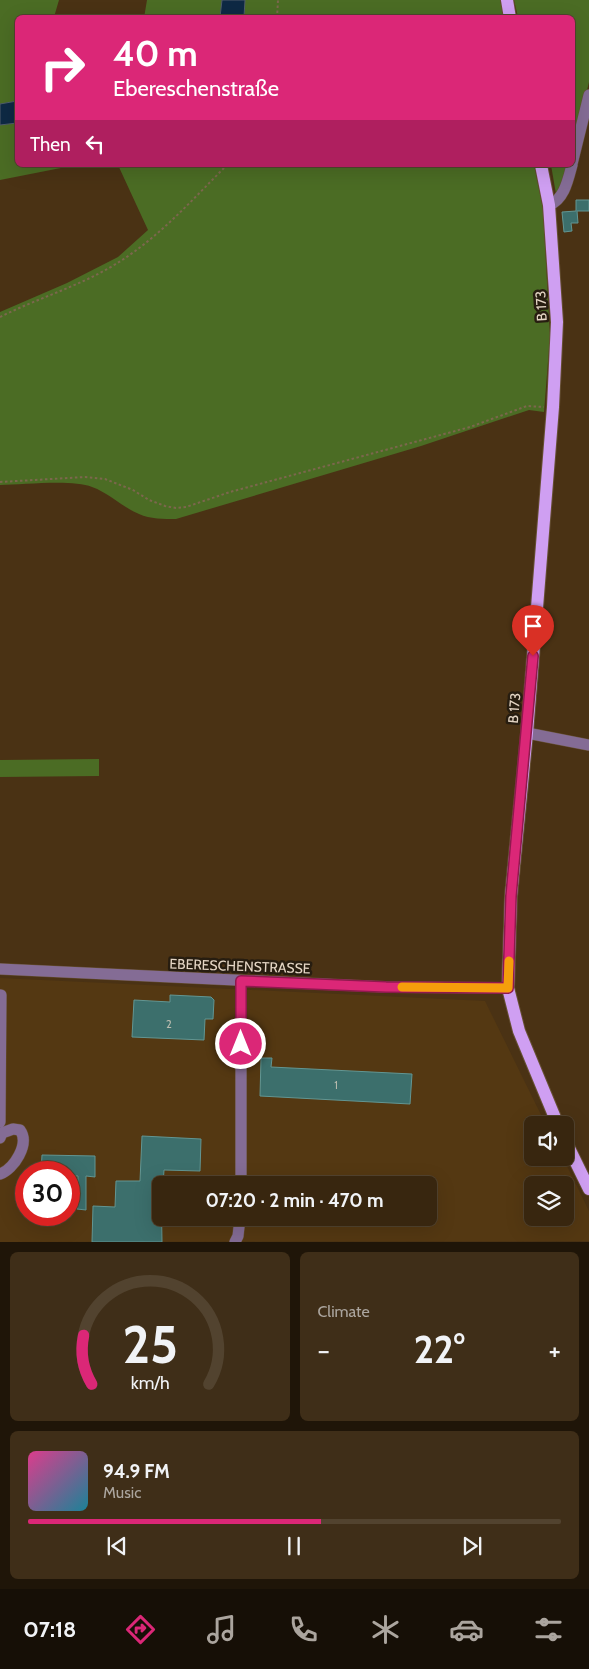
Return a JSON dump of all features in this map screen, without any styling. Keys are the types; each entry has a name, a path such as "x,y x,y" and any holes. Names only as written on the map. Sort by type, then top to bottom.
{"main road":[{"path":"507,0 510,15"},
{"name":"B 173","path":"541,167 548,206 557,322 553,407 527,733 512,888 508,988 519,1031 554,1116"},
{"path":"574,1158 589,1189"}],"street":[{"path":"575,152 589,95"},
{"path":"548,206 555,203 561,197 571,167"},
{"path":"527,733 589,745"},
{"name":"EBERESCHENSTRASSE","path":"0,969 386,987 508,988"},
{"path":"241,981 241,1176"},
{"path":"0,995 1,1129 20,1130 23,1141 19,1154 10,1168 0,1174"},
{"path":"235,1242 239,1226"}],"path":[{"path":"277,15 278,0"},
{"path":"0,316 59,292 110,267 152,238 179,214 225,167"},
{"path":"0,482 85,477 105,479 165,506 186,507 230,492 470,427 527,406 553,407"}],"shaded area":[{"path":"0,978 485,1001 542,1116 524,1116 524,1166 567,1166 572,1176 524,1176 524,1226 574,1226 574,1180 589,1211 589,1241 0,1242"}],"green space":[{"path":"0,0 59,0 55,15 15,15 15,101 0,104"},
{"path":"147,0 222,0 220,15 144,15"},
{"path":"245,0 500,0 504,15 244,15"},
{"path":"514,0 589,0 589,82 575,142 575,15 518,15"},
{"path":"15,123 15,167 66,167 0,180 0,125"},
{"path":"119,167 534,167 543,209 550,336 544,412 529,410 421,446 176,519 143,516 110,496 92,487 83,485 60,483 0,485 0,312 67,283 118,257 148,230"},
{"path":"551,167 568,167 561,184 556,194"},
{"path":"99,759 99,776 0,777 0,760"}],"water":[{"path":"222,0 245,0 244,15 220,15"},
{"path":"15,101 15,123 0,125 0,104"}],"building":[{"path":"576,200 589,200 589,211 577,211 578,223 571,223 572,231 564,232 562,212 576,211"},
{"path":"170,995 211,997 214,1000 213,1019 205,1019 204,1040 132,1037 134,1000 170,1002"},
{"path":"261,1058 272,1058 271,1067 412,1074 410,1104 260,1096"},
{"path":"142,1136 201,1139 200,1171 164,1170 164,1176 152,1176 152,1226 162,1226 162,1242 92,1242 93,1206 115,1207 116,1181 140,1181"},
{"path":"42,1155 95,1156 95,1177 86,1176 86,1210 80,1209 80,1161 42,1161"}],"slow traffic":[{"path":"402,987 508,988 509,961"}],"route":[{"path":"241,1044 241,981 386,987 508,988 511,896 533,656"}]}
